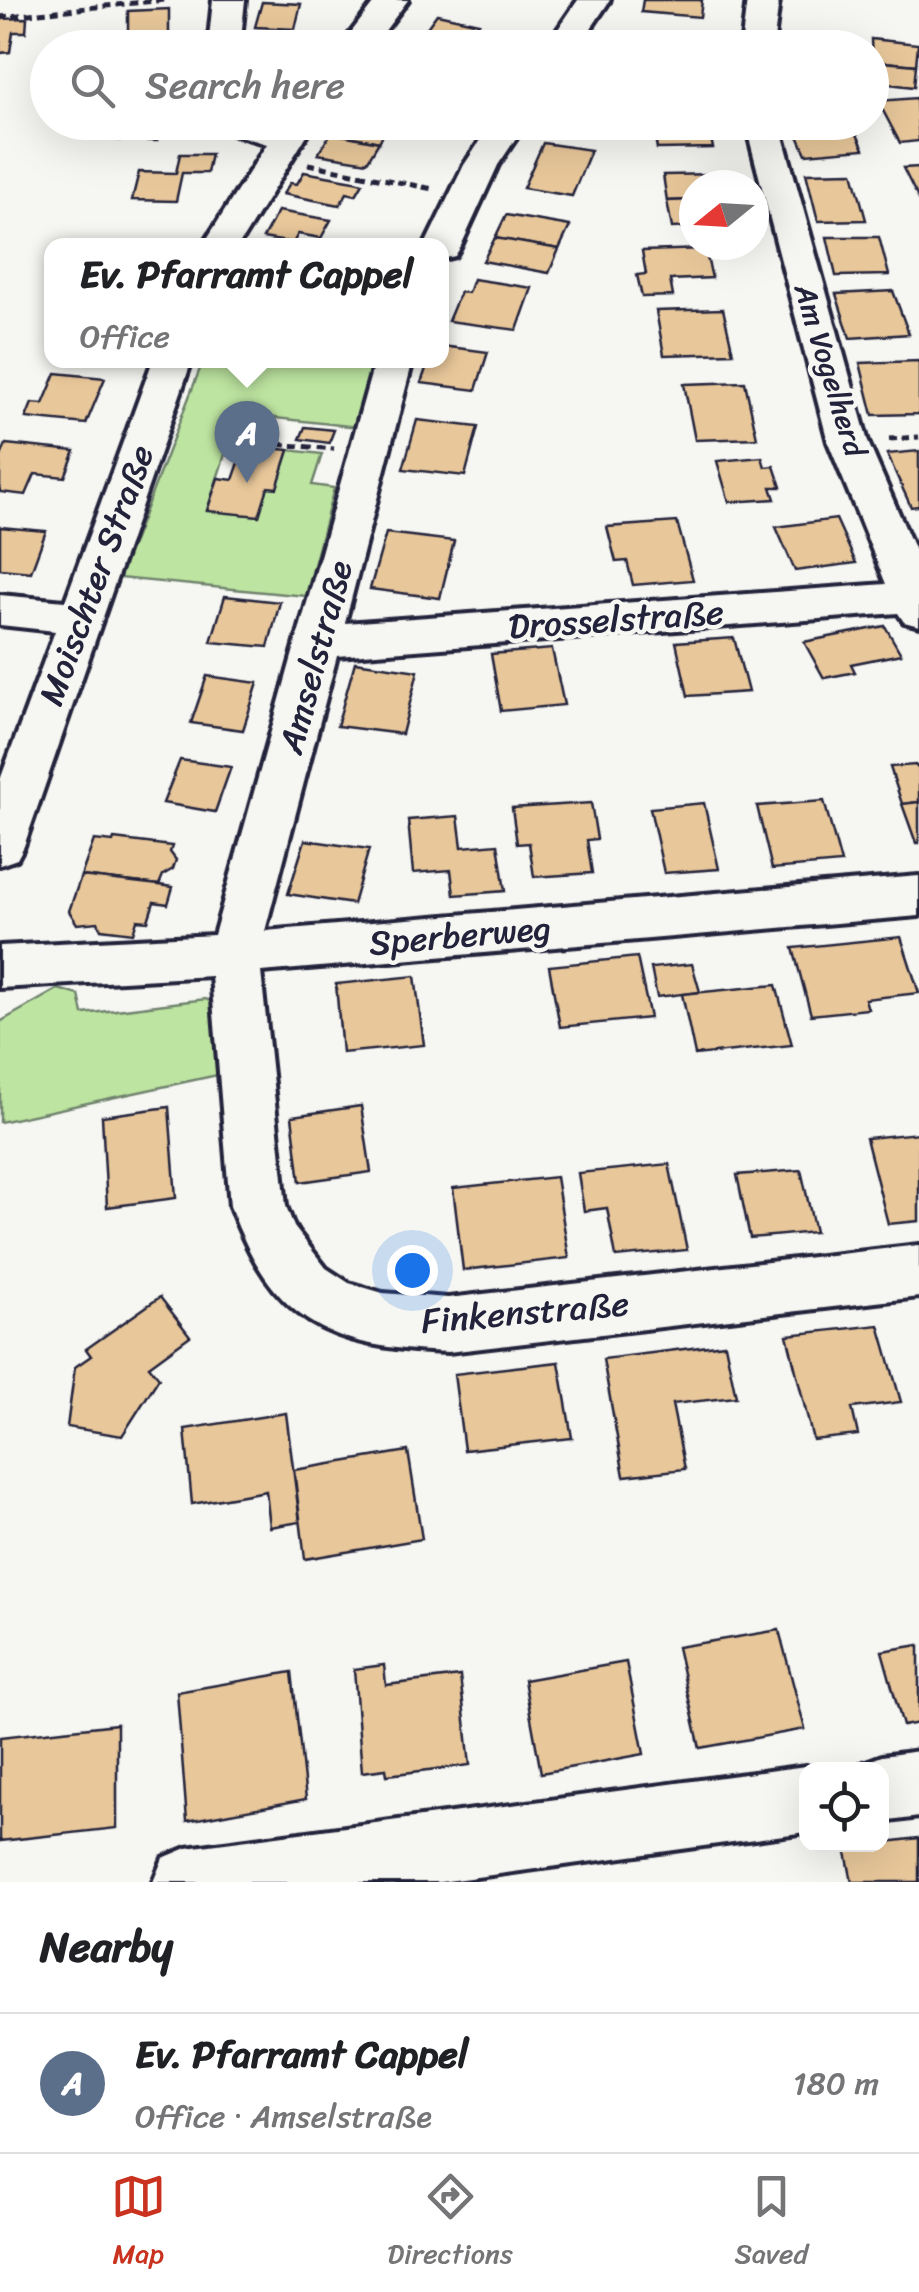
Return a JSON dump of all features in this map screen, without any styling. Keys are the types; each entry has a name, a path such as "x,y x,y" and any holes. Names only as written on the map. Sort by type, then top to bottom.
{"street":[{"path":"226,30 229,0"},
{"path":"370,30 392,0"},
{"path":"573,30 594,0"},
{"path":"759,30 763,0"},
{"path":"447,238 480,165 497,140"},
{"name":"Am Vogelherd","path":"767,140 848,442 916,604"},
{"path":"227,238 295,142"},
{"name":"Moischter Straße","path":"0,846 170,368"},
{"name":"Amselstraße","path":"234,954 392,368"},
{"name":"Drosselstraße","path":"320,641 916,604"},
{"path":"0,610 80,618"},
{"name":"Sperberweg","path":"0,967 234,954 919,896"},
{"name":"Finkenstraße","path":"234,954 258,1206 287,1267 301,1284 335,1308 384,1322 448,1324 919,1271"},
{"path":"889,1788 919,1784"},
{"path":"186,1882 799,1800"}],"path":[{"path":"0,17 164,0"},
{"path":"295,142 447,192"},
{"path":"240,440 370,452"}],"green space":[{"path":"200,368 376,368 358,427 238,414 207,510 258,516 268,487 277,487 289,450 322,454 312,485 334,488 306,596 119,578"},
{"path":"58,989 79,995 83,1014 206,999 215,1005 222,1074 0,1122 0,1022"}],"building":[{"path":"643,0 702,0 700,17 641,12"},
{"path":"262,2 301,4 295,29 255,27"},
{"path":"169,9 169,30 128,30 128,11"},
{"path":"437,14 479,23 474,30 425,30"},
{"path":"27,18 26,32 13,32 10,52 0,53 0,19"},
{"path":"889,41 918,44 916,65 889,63"},
{"path":"889,63 916,65 914,87 889,84"},
{"path":"916,98 919,141 900,143 889,122 889,100"},
{"path":"327,140 379,142 367,162 318,154"},
{"path":"656,140 711,140 713,148 657,149"},
{"path":"800,140 860,140 864,149 806,154"},
{"path":"543,143 591,150 572,196 523,188"},
{"path":"180,154 211,154 207,173 182,173 176,201 132,200 139,172 176,173"},
{"path":"919,167 919,200 903,168"},
{"path":"304,172 363,183 356,195 347,193 340,205 283,194 290,183 297,184"},
{"path":"853,172 866,220 818,221 806,173"},
{"path":"663,175 679,175 679,201 667,201"},
{"path":"667,201 679,201 679,228 672,228"},
{"path":"278,211 331,220 321,238 298,234 296,238 263,238"},
{"path":"506,215 570,226 559,249 495,238"},
{"path":"827,237 879,237 889,275 836,276"},
{"path":"495,238 559,249 549,273 483,261"},
{"path":"679,250 679,260 708,260 712,278 670,280 673,296 642,297 637,275 646,274 642,251"},
{"path":"473,279 532,288 517,330 449,321 460,292 468,293"},
{"path":"893,291 909,334 850,338 836,294"},
{"path":"723,309 733,353 664,355 656,311"},
{"path":"449,347 488,352 476,390 421,383 426,368 449,368"},
{"path":"919,361 919,414 873,415 860,363"},
{"path":"56,373 105,378 86,424 26,418 32,403 43,404"},
{"path":"745,382 757,438 695,440 684,384"},
{"path":"417,420 478,427 465,476 403,469"},
{"path":"305,427 334,430 329,443 300,439"},
{"path":"6,444 75,451 65,477 35,474 26,495 0,492 0,459"},
{"path":"245,445 289,450 277,488 268,487 259,516 207,511 218,478 233,480"},
{"path":"919,451 919,506 911,507 887,454"},
{"path":"762,457 765,467 774,466 781,487 771,487 775,499 729,502 717,461"},
{"path":"836,519 856,563 795,571 776,527"},
{"path":"677,522 693,580 633,585 627,561 616,562 607,527"},
{"path":"0,527 46,531 31,572 0,569"},
{"path":"386,533 454,541 440,598 370,589"},
{"path":"225,596 280,602 268,647 211,642"},
{"path":"885,626 901,654 851,664 855,672 824,678 804,642"},
{"path":"734,638 748,692 688,696 676,642"},
{"path":"552,649 564,705 501,711 491,654"},
{"path":"355,662 418,671 402,734 337,726"},
{"path":"207,676 258,683 243,730 191,723"},
{"path":"180,760 231,767 215,812 163,803"},
{"path":"915,765 919,769 919,802 902,804 890,767"},
{"path":"824,801 841,863 772,869 757,806"},
{"path":"919,802 919,843 916,843 902,804"},
{"path":"591,803 597,839 587,840 592,873 534,877 529,843 517,844 512,808"},
{"path":"704,803 719,869 664,873 650,808"},
{"path":"458,816 462,847 498,844 505,891 454,895 451,870 413,873 408,820"},
{"path":"94,840 172,846 170,852 176,860 173,869 163,875 159,885 81,876"},
{"path":"305,840 369,849 353,904 288,894"},
{"path":"81,876 173,887 168,904 154,902 148,921 137,920 133,933 101,929 98,922 77,924 69,911"},
{"path":"901,937 919,993 865,999 868,1009 811,1015 793,948"},
{"path":"637,957 650,1018 560,1027 549,966"},
{"path":"692,964 700,992 657,997 651,968"},
{"path":"415,976 424,1045 342,1053 336,984"},
{"path":"776,985 792,1045 695,1055 682,994"},
{"path":"361,1106 371,1172 300,1182 292,1116"},
{"path":"169,1107 176,1198 107,1207 102,1116"},
{"path":"919,1133 919,1221 888,1224 866,1138"},
{"path":"669,1164 687,1250 616,1257 607,1208 584,1211 578,1173"},
{"path":"801,1170 815,1232 750,1238 737,1175"},
{"path":"556,1177 569,1258 463,1270 453,1188"},
{"path":"160,1297 190,1336 149,1366 159,1378 122,1436 67,1427 75,1367 91,1356 86,1349"},
{"path":"879,1325 901,1402 852,1408 858,1435 813,1440 787,1335"},
{"path":"725,1344 736,1397 672,1404 685,1469 624,1476 603,1359"},
{"path":"559,1362 572,1438 464,1450 454,1374"},
{"path":"286,1413 300,1522 270,1527 266,1491 192,1504 185,1429"},
{"path":"408,1451 422,1539 305,1559 294,1470"},
{"path":"779,1630 805,1729 700,1748 677,1647"},
{"path":"919,1645 919,1723 903,1726 882,1651"},
{"path":"626,1662 644,1754 541,1773 524,1680"},
{"path":"384,1665 386,1685 460,1676 470,1765 387,1775 386,1769 362,1772 354,1669"},
{"path":"292,1672 306,1799 187,1821 177,1692"},
{"path":"117,1724 117,1828 0,1841 0,1737"},
{"path":"919,1838 919,1882 852,1882 846,1852 889,1852 889,1842"}],"place":[{"name":"Ev. Pfarramt Cappel","path":"247,483"}]}
